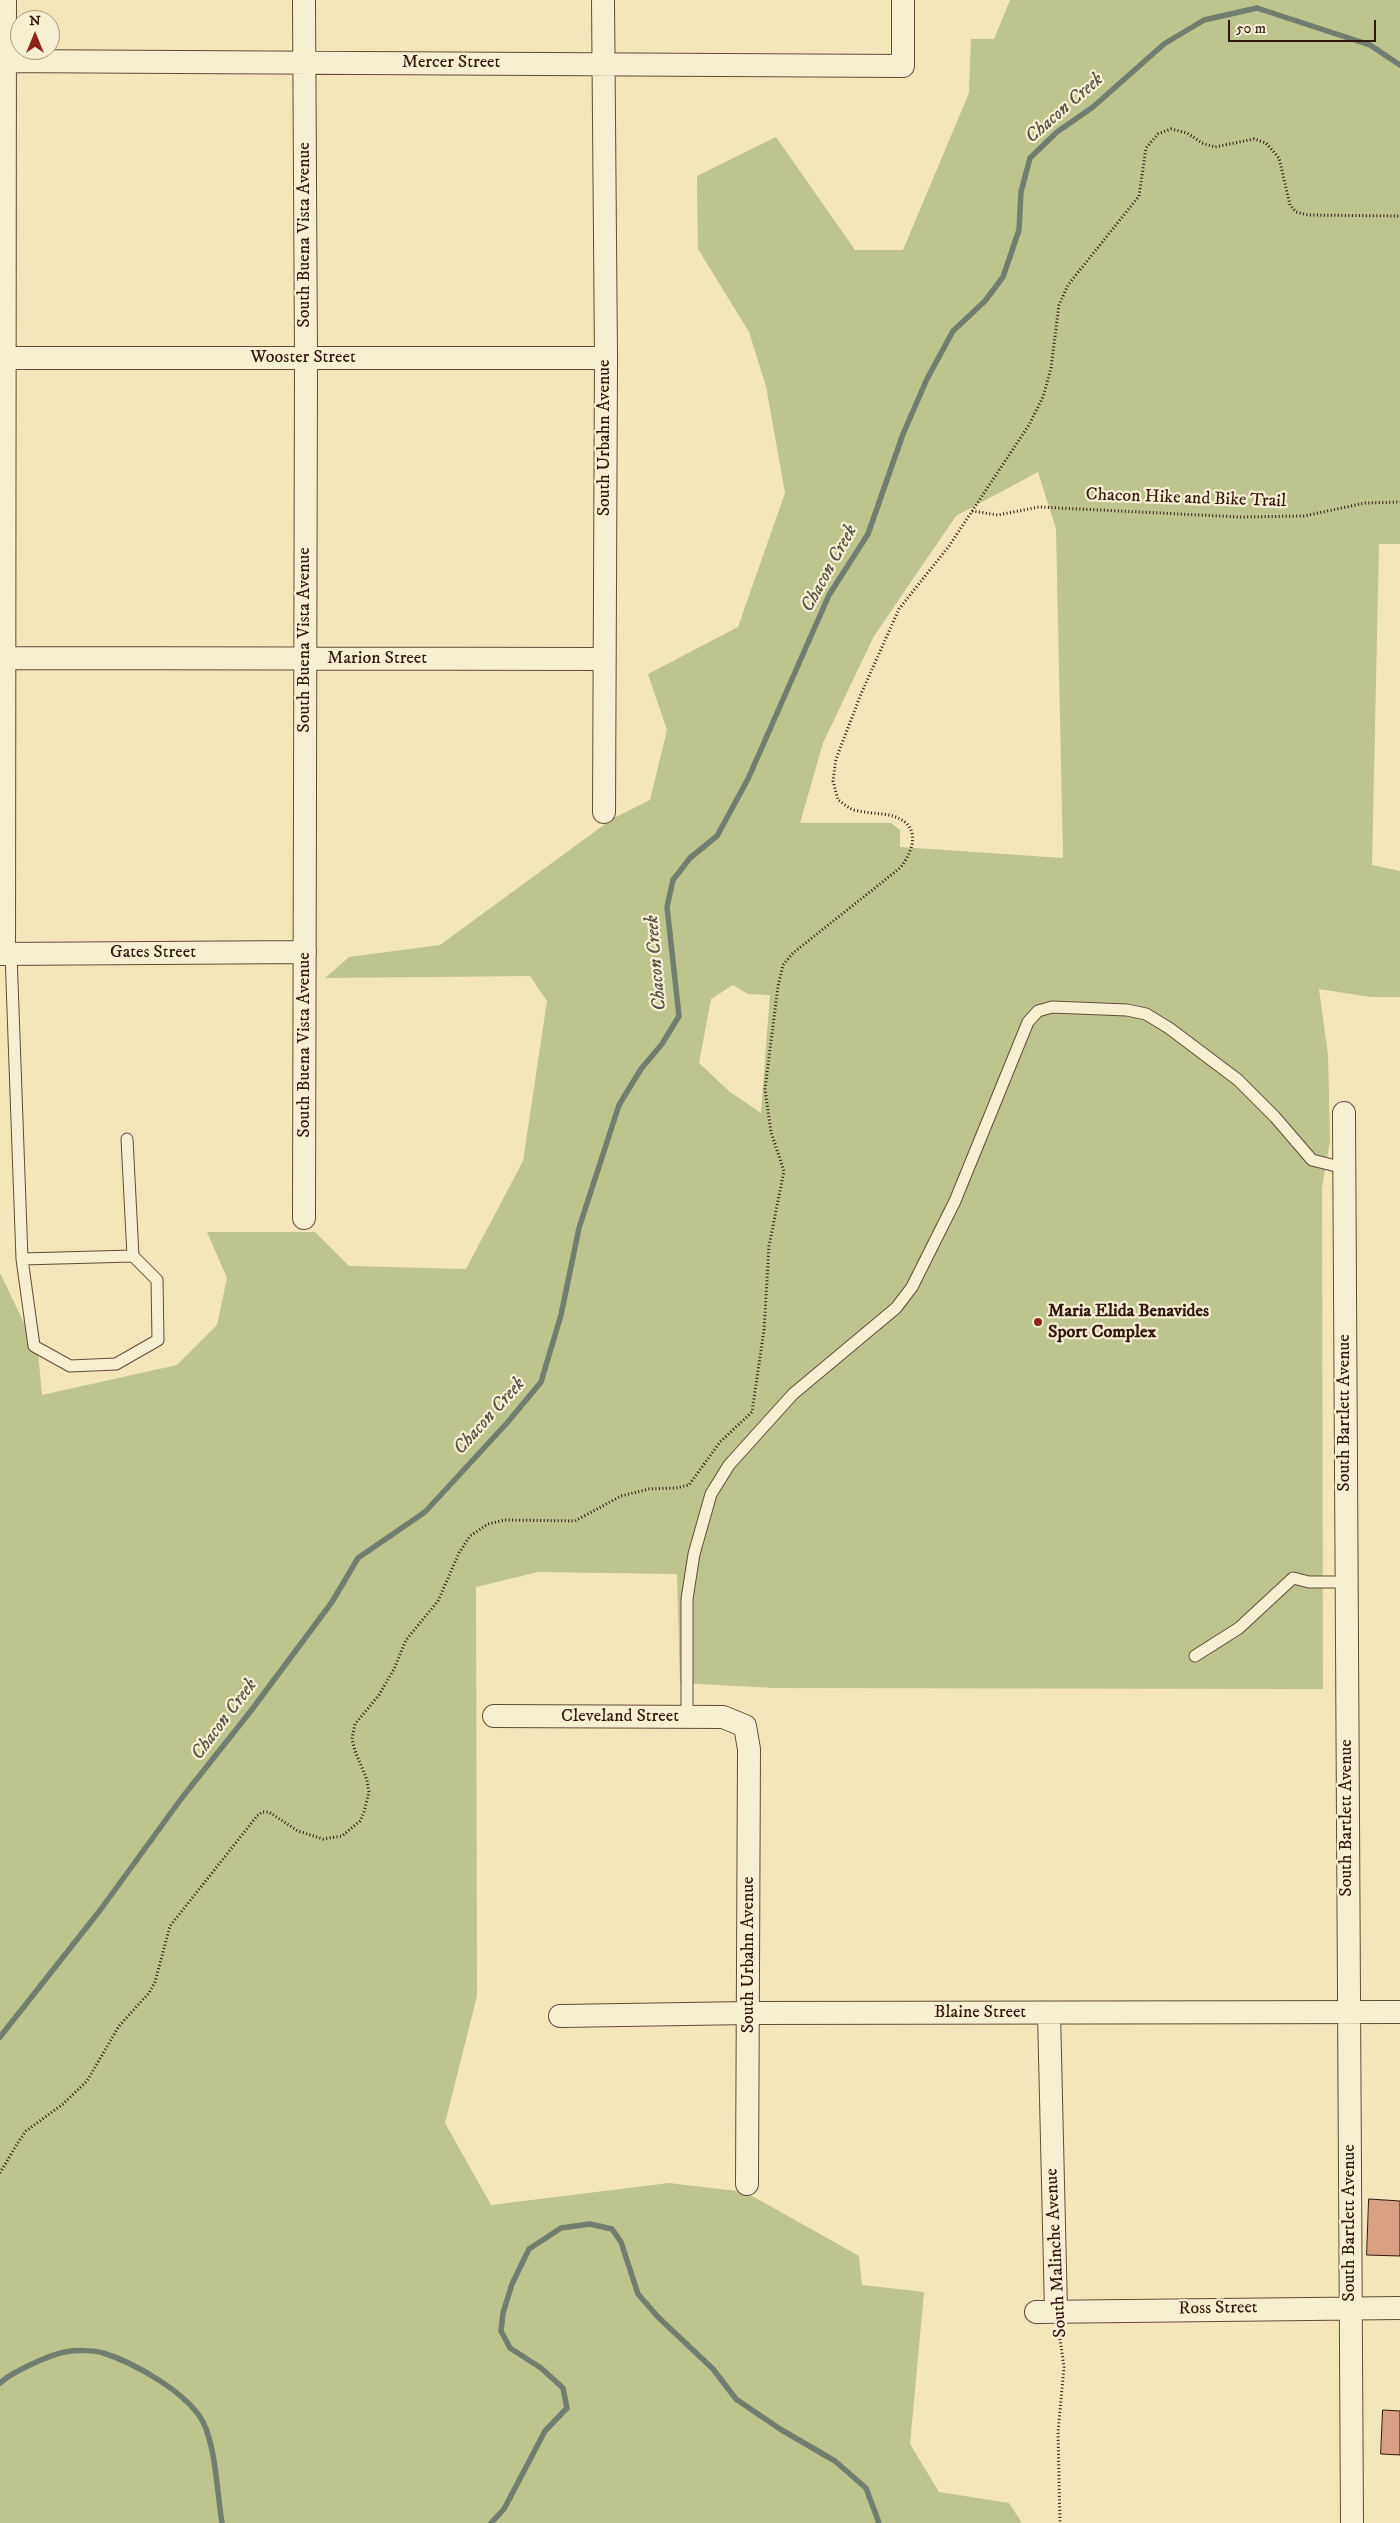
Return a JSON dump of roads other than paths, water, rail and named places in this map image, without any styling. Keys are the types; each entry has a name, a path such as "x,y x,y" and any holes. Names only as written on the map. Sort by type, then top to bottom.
{"street":[{"path":"5,0 2,61 2,658 5,954"},
{"name":"South Buena Vista Avenue","path":"304,0 306,358 304,1218"},
{"name":"South Urbahn Avenue","path":"603,0 606,358 604,812"},
{"name":"Mercer Street","path":"2,61 903,66 903,0"},
{"name":"Wooster Street","path":"3,358 606,358"},
{"name":"Marion Street","path":"2,658 604,659"},
{"name":"Gates Street","path":"5,954 305,952"},
{"name":"South Bartlett Avenue","path":"1344,1113 1352,2523"},
{"name":"Cleveland Street","path":"494,1716 723,1718 745,1726"},
{"name":"South Urbahn Avenue","path":"745,1726 749,1749 749,2013 746,2184"},
{"name":"Blaine Street","path":"560,2016 749,2013 1400,2012"},
{"name":"South Malinche Avenue","path":"1046,2312 1049,2013"},
{"name":"Ross Street","path":"1046,2312 1400,2308"}],"lane":[{"path":"5,954 22,1259 34,1346 70,1366 116,1364 158,1340 157,1280 133,1256 127,1139"},
{"path":"687,1718 688,1599 694,1554 711,1494 729,1465 793,1394 896,1308 912,1288 955,1201 1028,1022 1038,1011 1052,1007 1127,1010 1146,1014 1169,1028 1238,1080 1275,1117 1312,1160 1344,1168"},
{"path":"22,1259 133,1256"},
{"path":"1195,1656 1239,1628 1293,1578 1310,1582 1346,1582"}],"waterway":[{"name":"Chacon Creek","path":"0,2037 101,1909 181,1799 250,1712 332,1602 358,1558 425,1512 507,1423 541,1382 561,1315 579,1228 619,1105 641,1069 662,1044 679,1016 667,907 673,880 690,858 717,836 748,779 829,595 868,534 903,434 927,379 953,331 985,301 1003,277 1019,230 1021,192 1030,158 1057,132 1093,107 1164,44 1204,20 1257,8 1370,45 1400,65"},
{"path":"491,2523 504,2509 545,2431 567,2408 563,2388 541,2368 510,2348 501,2331 503,2313 512,2284 529,2249 561,2228 590,2224 612,2229 621,2242 638,2294 658,2317 713,2369 736,2399 780,2429 835,2461 866,2488 879,2523"},
{"path":"0,2383 41,2360 65,2352 79,2351 99,2352 115,2357 159,2380 185,2400 196,2411 203,2422 211,2445 222,2523"}],"place":[{"name":"Maria Elida Benavides Sport Complex","path":"1038,1322"}]}
